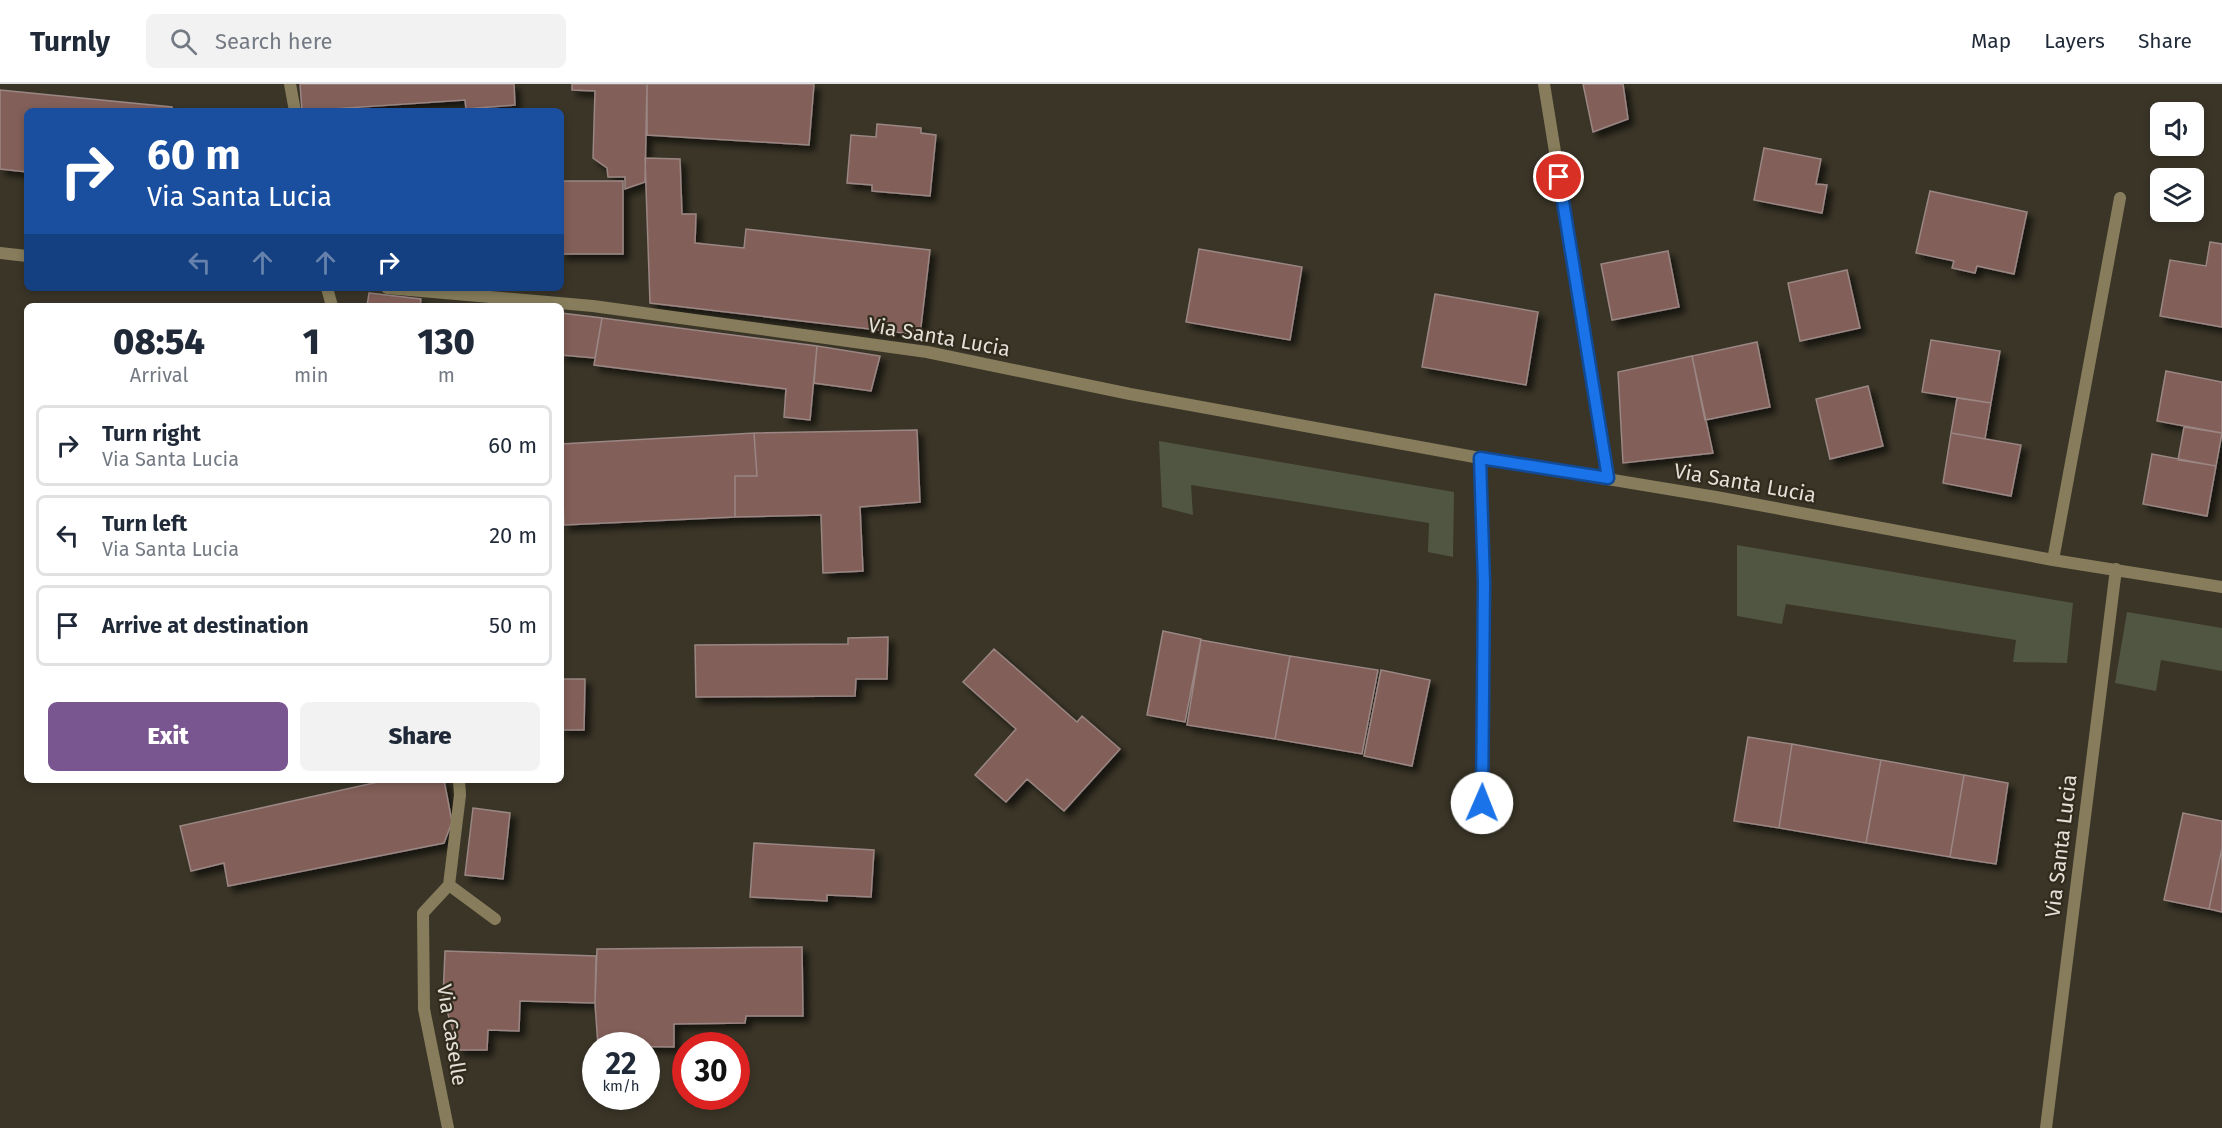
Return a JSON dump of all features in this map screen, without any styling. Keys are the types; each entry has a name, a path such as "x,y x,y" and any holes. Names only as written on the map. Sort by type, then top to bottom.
{"street":[{"path":"290,84 294,108"},
{"path":"1544,84 1608,478"},
{"path":"2053,560 2120,198"},
{"path":"0,253 24,256"},
{"name":"Via Santa Lucia","path":"421,291 559,303"},
{"name":"Via Santa Lucia","path":"564,303 927,352 1131,394 1480,458 1608,478 2053,560 2222,587"},
{"path":"1480,458 1484,583 1482,803"},
{"name":"Via Santa Lucia","path":"2046,1128 2116,569"},
{"path":"459,783 460,795 449,885 495,919"},
{"name":"Via Caselle","path":"448,1128 424,1009 423,913 449,885"}],"green space":[{"path":"1159,441 1454,492 1453,557 1428,552 1429,523 1191,485 1193,515 1162,507"},
{"path":"1737,545 2073,603 2067,663 2013,662 2016,640 1786,604 1782,624 1737,616"},
{"path":"2127,612 2222,628 2222,671 2161,660 2156,691 2115,683"}],"building":[{"path":"300,84 514,84 515,105 466,108 465,100 346,108 302,108"},
{"path":"572,84 647,84 645,182 625,189 625,177 608,177 607,168 593,158 595,91 572,90"},
{"path":"647,84 814,84 809,145 647,135"},
{"path":"1583,84 1623,84 1628,119 1593,132"},
{"path":"0,90 172,107 24,108 24,172 0,169"},
{"path":"877,124 921,128 921,133 936,135 930,196 872,191 872,185 847,183 851,135 876,137"},
{"path":"1764,148 1821,159 1816,184 1827,185 1822,213 1754,200"},
{"path":"645,158 680,159 682,214 696,214 695,243 744,248 746,229 930,250 920,335 650,303"},
{"path":"564,181 623,181 623,254 564,254"},
{"path":"1930,191 2027,212 2014,274 1977,266 1975,273 1952,268 1954,261 1916,253"},
{"path":"2210,242 2222,244 2222,327 2160,316 2170,260 2206,266"},
{"path":"1199,249 1302,267 1290,340 1186,322"},
{"path":"1668,251 1679,307 1612,320 1601,264"},
{"path":"1847,270 1860,328 1800,341 1788,283"},
{"path":"369,293 421,299 420,303 367,303"},
{"path":"1435,294 1538,312 1526,385 1422,367"},
{"path":"564,313 602,318 595,358 564,355"},
{"path":"602,318 817,346 810,420 784,417 786,389 594,365"},
{"path":"1931,340 2000,351 1991,403 1922,392"},
{"path":"1757,342 1770,407 1705,420 1692,356"},
{"path":"817,346 880,356 871,391 814,383"},
{"path":"1692,356 1713,453 1623,463 1618,372"},
{"path":"2166,371 2222,382 2222,433 2157,421"},
{"path":"1868,386 1883,446 1830,459 1816,399"},
{"path":"1957,398 1991,403 1985,439 1951,433"},
{"path":"2184,427 2222,433 2216,466 2178,460"},
{"path":"917,430 920,502 860,507 863,571 823,573 821,515 735,517 735,476 757,476 754,433"},
{"path":"754,433 757,476 735,476 735,517 564,525 564,444"},
{"path":"1951,433 2021,445 2011,496 1943,483"},
{"path":"2152,454 2216,466 2207,516 2143,504"},
{"path":"1163,631 1201,639 1185,722 1147,715"},
{"path":"888,637 887,679 856,679 855,696 696,697 695,645 848,644 848,638"},
{"path":"1201,640 1290,656 1275,739 1187,725"},
{"path":"994,649 1077,722 1082,716 1120,749 1064,811 1027,779 1006,802 975,775 1016,729 963,682"},
{"path":"1290,656 1378,670 1362,754 1275,739"},
{"path":"1381,670 1430,680 1412,766 1364,756"},
{"path":"564,679 585,679 584,730 564,730"},
{"path":"1748,737 1792,744 1779,828 1734,821"},
{"path":"1792,744 1881,760 1866,843 1779,828"},
{"path":"1881,760 1964,775 1950,857 1866,843"},
{"path":"1964,775 2008,783 1996,864 1950,857"},
{"path":"374,783 445,783 452,822 444,843 228,886 224,863 191,871 180,826"},
{"path":"473,808 510,813 503,879 465,875"},
{"path":"2183,813 2222,821 2222,848 2209,909 2164,900"},
{"path":"754,843 874,850 871,897 827,895 827,901 750,897"},
{"path":"2222,848 2222,912 2209,909"},
{"path":"802,947 803,1016 746,1016 745,1023 674,1024 672,1047 660,1047 660,1032 597,1032 595,1003 597,949"},
{"path":"445,951 596,956 595,1003 520,1001 519,1031 488,1030 487,1050 459,1050 443,998"}],"route":[{"path":"1482,803 1484,583 1480,458 1608,478 1559,177"}]}
